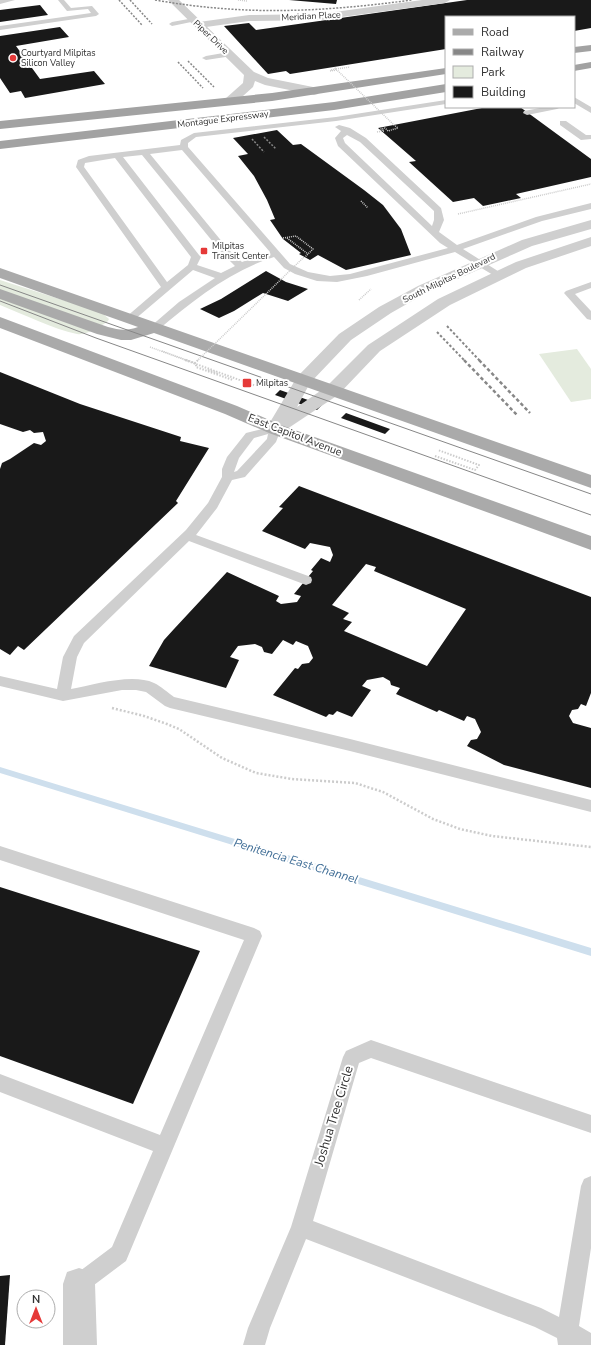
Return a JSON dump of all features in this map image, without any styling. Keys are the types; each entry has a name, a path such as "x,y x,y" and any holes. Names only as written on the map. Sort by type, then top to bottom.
{"highway":[{"path":"575,50 591,48"},
{"path":"575,68 591,65"},
{"name":"Montague Expressway","path":"0,125 228,102 314,91 445,71"},
{"name":"Montague Expressway","path":"0,146 334,106 445,88"},
{"path":"0,133 23,129 62,118"},
{"path":"0,152 116,144 194,135"}],"main road":[{"path":"0,273 591,482"},
{"path":"0,294 103,331 121,335 132,335 155,327"},
{"name":"East Capitol Avenue","path":"0,322 231,410 275,429 591,543"}],"street":[{"name":"Piper Drive","path":"173,0 250,74 265,81 314,91"},
{"name":"Meridian Place","path":"197,23 249,18 320,17 445,0"},
{"path":"228,102 243,91 249,84 250,74"},
{"name":"South Milpitas Boulevard","path":"275,429 303,380 345,337 385,310 423,289 527,243 591,224"},
{"name":"South Milpitas Boulevard","path":"275,429 332,391 374,348 444,302 498,275 554,253 591,241"},
{"path":"79,1284 80,1345"}],"lane":[{"path":"0,2 12,0"},
{"path":"61,0 69,10 90,7 96,4 94,0"},
{"path":"0,28 96,14 90,7"},
{"path":"172,24 197,23"},
{"path":"206,58 229,54"},
{"path":"575,100 591,111"},
{"path":"445,102 360,116 194,135 184,142 184,147 287,266 302,275 316,278 337,279 387,267 455,249 524,223 574,209 591,206"},
{"path":"528,113 552,108"},
{"path":"317,121 347,130 364,140 438,210 439,220 434,232"},
{"path":"563,123 584,138 591,137"},
{"path":"347,130 338,138 341,144 434,232 455,249 498,275"},
{"path":"167,288 80,167 81,162 89,159 184,147"},
{"path":"144,152 225,251 240,266"},
{"path":"117,155 196,257 192,266 130,318"},
{"path":"155,327 198,292 222,277 240,266 258,258 275,253"},
{"path":"192,266 222,277"},
{"path":"591,286 569,293 591,317"},
{"path":"63,696 70,658 79,640 187,536 213,505 228,477 228,469 233,457 250,435 275,429 272,440 241,474 228,477"},
{"path":"187,536 306,580"},
{"path":"0,681 63,696 126,685 150,687 170,702 350,745 591,806"},
{"path":"0,853 254,936 119,1254 79,1284"},
{"name":"Joshua Tree Circle","path":"254,1345 259,1328 301,1228 352,1057 370,1049 591,1124"},
{"path":"0,1083 164,1146"},
{"path":"568,1338 591,1186"},
{"path":"301,1228 541,1319 568,1338 591,1344"}],"path":[{"path":"353,67 330,70 337,70 398,128 388,131 385,128 381,128 384,131 382,132"},
{"path":"458,214 591,184"},
{"path":"361,201 368,208"},
{"path":"195,363 308,254 312,249 296,236 287,238 308,254"},
{"path":"149,347 195,363"},
{"path":"162,351 234,379"},
{"path":"168,354 196,364 196,367 256,386"},
{"path":"195,363 193,365 234,379"},
{"path":"435,456 474,470 479,465 438,450"},
{"path":"112,708 153,718 176,728 229,761 256,773 283,778 355,783 372,788 400,800 426,816 459,829 490,837 575,844 591,847"}],"green space":[{"path":"0,280 94,310 102,313 109,319 97,328 85,334 77,334 58,329 0,305"},
{"path":"577,349 591,369 591,399 571,402 539,354"}],"building":[{"path":"289,0 337,0 336,4"},
{"path":"467,0 591,0 591,28 575,31 575,16 445,16 445,49 290,74 286,71 268,74 224,26 249,23 256,30"},
{"path":"40,5 48,15 0,22 0,10"},
{"name":"Courtyard Milpitas Silicon Valley","path":"60,27 69,37 16,46 40,79 94,71 105,84 25,98 21,91 10,93 0,78 0,36"},
{"path":"482,108 521,108 591,159 591,177 516,194 521,198 483,206 474,198 453,202 409,162 416,161 378,128"},
{"path":"277,130 293,145 301,144 383,205 401,229 411,255 346,270 318,255 310,260 299,254 301,253 283,239 270,220 275,219 267,200 254,176 238,156 248,154 233,138"},
{"path":"266,271 286,282 308,289 288,301 263,293 234,311 219,318 200,309 221,299"},
{"path":"0,372 80,404 181,437 180,441 209,448 176,501 178,503 24,650 18,646 10,655 0,649 0,469 2,463 34,443 41,445 46,441 43,432 34,433 30,430 23,432 0,424"},
{"path":"280,390 322,405 317,410 275,395"},
{"path":"346,413 390,429 385,434 341,418"},
{"path":"299,486 591,597 591,693 586,706 581,704 578,709 572,710 569,716 573,723 591,728 591,788 504,765 467,746 471,740 477,739 481,732 475,719 467,716 464,721 439,710 437,712 396,694 400,688 391,685 390,681 383,677 367,680 362,686 371,690 352,717 337,711 333,715 329,714 326,717 273,695 295,668 298,669 302,664 309,663 313,658 308,646 296,641 293,645 283,640 272,654 264,652 262,647 255,644 238,646 230,657 239,660 226,688 149,666 164,640 227,572 279,596 276,601 281,604 297,602 301,596 294,594 313,571 311,570 321,558 330,562 333,555 330,547 310,543 305,549 262,531 283,508 279,507","holes":["366,564 376,567 374,571 466,609 427,666 344,631 352,622 343,619 349,613 332,605"]},
{"path":"0,887 200,951 133,1104 0,1056"},
{"path":"10,1275 5,1345 0,1345 0,1276"}],"waterway":[{"name":"Penitencia East Channel","path":"0,770 591,952"}],"tram line":[{"path":"0,285 591,494"},
{"path":"0,301 96,338 591,515"}],"railway":[{"path":"119,0 142,25"},
{"path":"130,0 152,24"},
{"path":"155,0 188,5 252,10 315,9 412,0"},
{"path":"188,61 214,87"},
{"path":"178,62 203,88"},
{"path":"264,137 276,149"},
{"path":"252,139 264,152"},
{"path":"447,326 480,361"},
{"path":"437,332 465,361"},
{"path":"464,360 518,416"},
{"path":"479,360 530,413"}],"place":[{"name":"Courtyard Milpitas Silicon Valley","path":"13,58"},
{"name":"Milpitas Transit Center","path":"204,251"},
{"name":"Milpitas","path":"247,383"}]}
